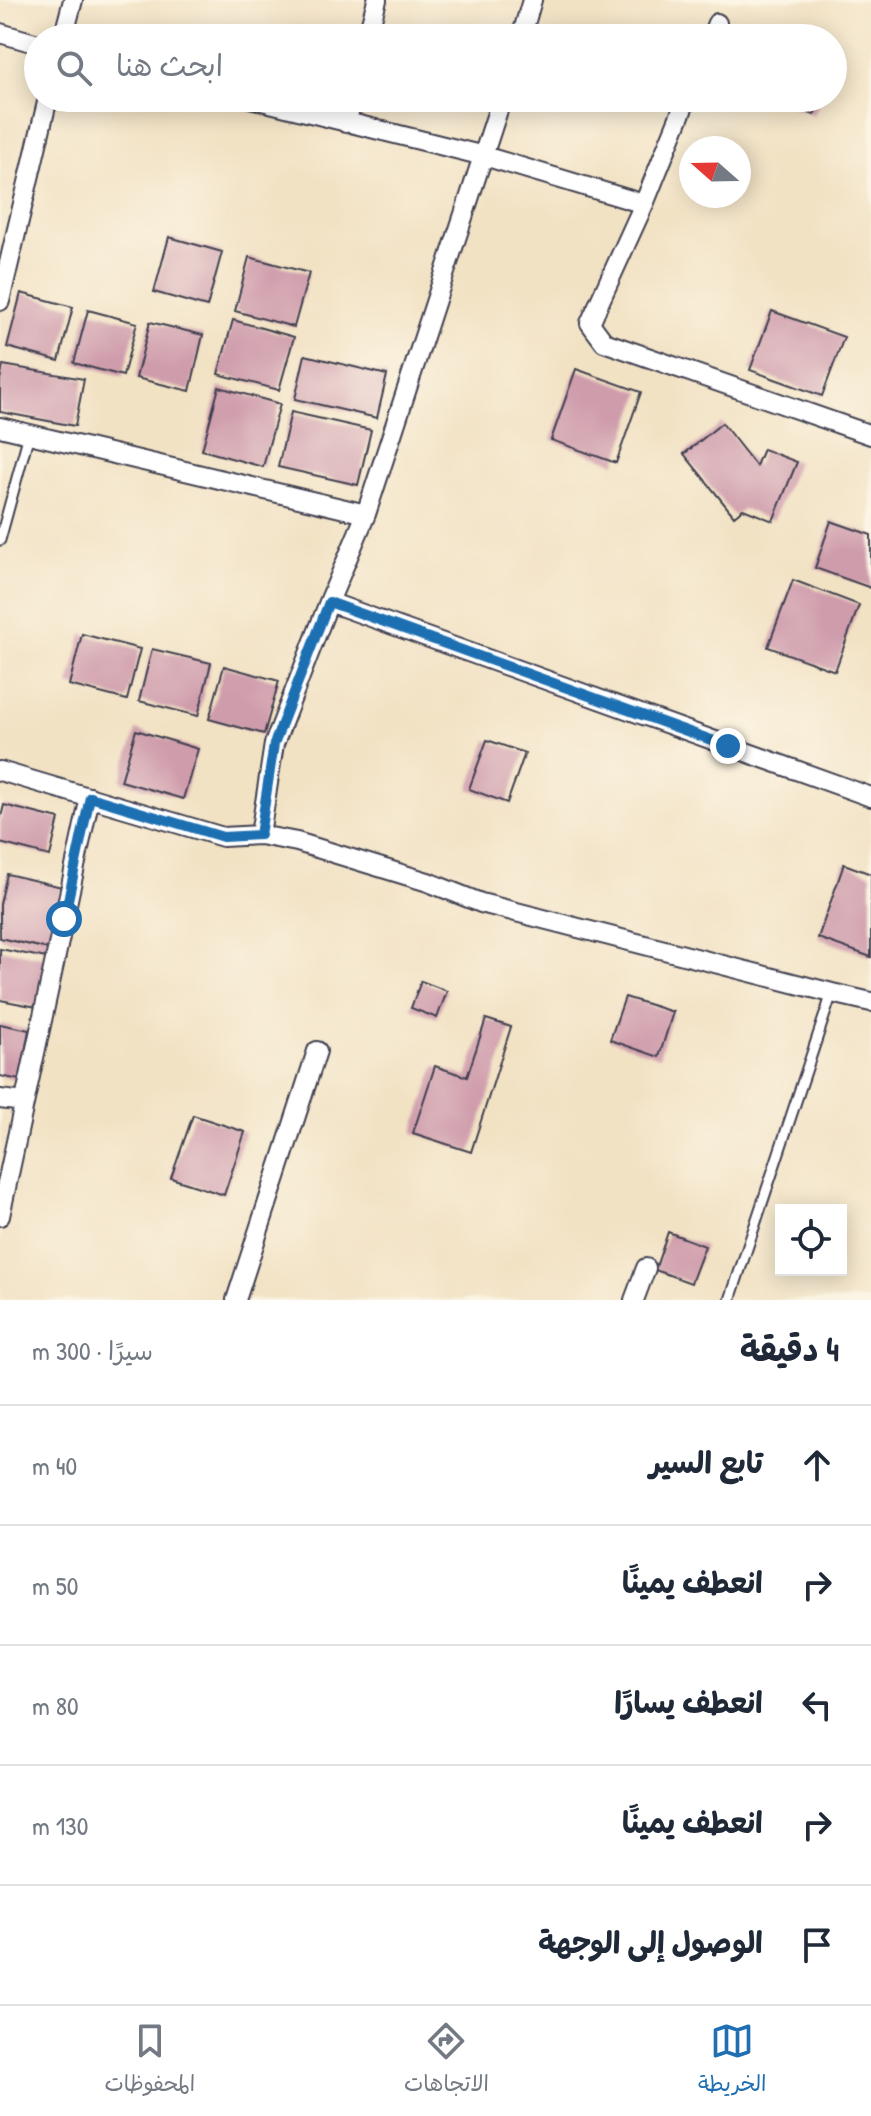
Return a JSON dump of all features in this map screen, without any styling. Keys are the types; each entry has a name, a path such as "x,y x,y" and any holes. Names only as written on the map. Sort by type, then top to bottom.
{"street":[{"path":"67,24 73,0"},
{"path":"371,24 377,0"},
{"path":"525,24 532,0"},
{"path":"0,33 24,40"},
{"path":"0,301 45,112"},
{"path":"304,112 484,156 644,204"},
{"path":"346,123 349,112"},
{"path":"260,835 274,744 366,514 498,112"},
{"path":"681,112 590,323 604,342 871,435"},
{"path":"0,427 366,514"},
{"path":"329,602 871,797"},
{"path":"0,771 223,837 260,835 297,842 481,903 871,1002"},
{"path":"0,1216 90,797"},
{"path":"236,1300 317,1051"},
{"path":"0,1099 24,1102"},
{"path":"634,1300 646,1268"}],"lane":[{"path":"0,540 29,434"},
{"path":"730,1300 832,993"}],"building":[{"path":"169,237 222,252 207,307 154,292"},
{"path":"249,257 309,273 294,327 235,311"},
{"path":"21,293 73,307 59,361 7,347"},
{"path":"88,310 137,323 123,376 74,363"},
{"path":"772,311 844,337 822,396 750,370"},
{"path":"233,320 294,337 279,390 218,374"},
{"path":"150,322 203,335 190,391 136,378"},
{"path":"305,355 387,375 377,418 295,399"},
{"path":"3,365 84,379 75,426 0,412"},
{"path":"576,369 641,392 616,463 551,440"},
{"path":"219,387 280,404 263,467 202,450"},
{"path":"291,412 371,430 358,485 278,467"},
{"path":"722,423 756,466 763,449 797,462 773,521 743,509 734,516 684,454"},
{"path":"831,521 871,535 871,588 815,568"},
{"path":"793,580 859,605 835,671 768,647"},
{"path":"82,634 140,649 127,700 69,685"},
{"path":"152,649 211,663 198,716 139,701"},
{"path":"224,666 279,681 264,734 209,719"},
{"path":"136,730 198,749 183,799 121,781"},
{"path":"487,740 525,753 507,803 469,789"},
{"path":"4,805 59,819 50,856 0,843"},
{"path":"844,864 871,874 871,957 818,938"},
{"path":"7,874 62,887 48,949 0,938 0,904"},
{"path":"0,949 47,958 37,1007 0,1000"},
{"path":"421,981 447,991 437,1018 411,1008"},
{"path":"625,997 673,1012 659,1057 610,1040"},
{"path":"486,1019 511,1027 471,1152 413,1133 435,1066 467,1077"},
{"path":"0,1024 29,1030 20,1080 0,1076"},
{"path":"193,1115 245,1132 224,1195 171,1178"},
{"path":"668,1232 705,1246 691,1283 655,1270"}],"route":[{"path":"64,919 90,797 223,837 260,835 274,744 329,602 728,746"}]}
